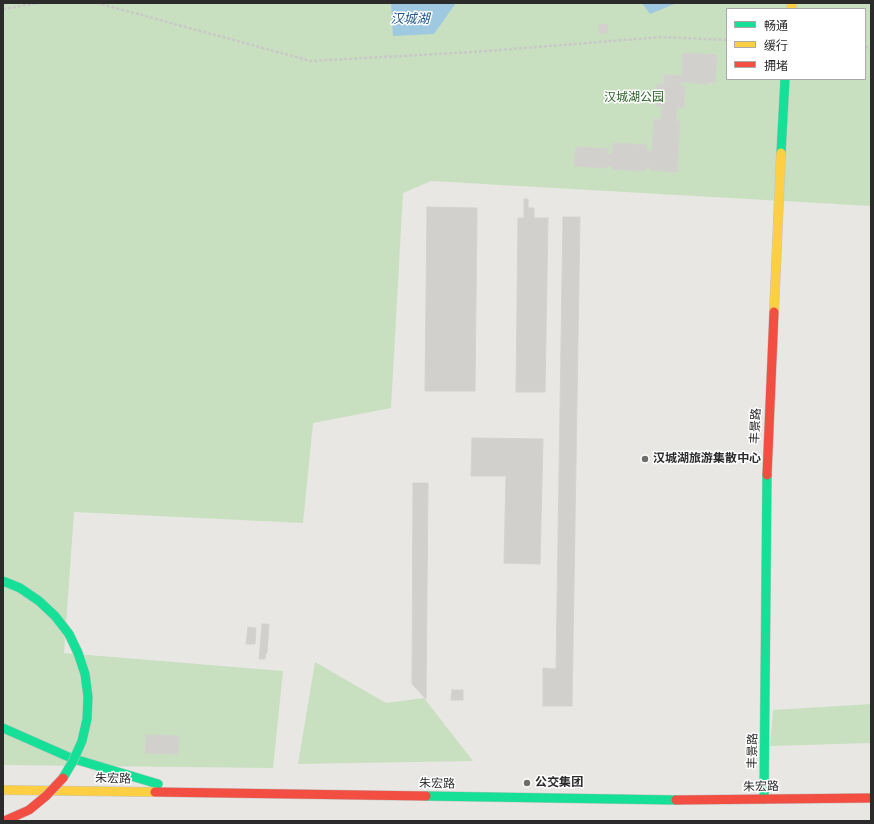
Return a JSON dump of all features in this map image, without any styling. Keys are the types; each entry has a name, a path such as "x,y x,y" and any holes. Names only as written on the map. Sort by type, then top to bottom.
{"main road":[{"name":"丰景路","path":"764,799 767,448 785,80"},
{"path":"3,581 20,588 39,601 69,634 78,653 85,674 88,697 87,719 82,741 62,780 29,810 4,821"},
{"path":"3,728 71,758 128,776 192,792"},
{"name":"朱宏路","path":"3,790 701,800 871,798"}],"path":[{"path":"3,9 39,3"},
{"path":"97,3 311,61 474,52 662,36 726,40"}],"green space":[{"name":"汉城湖公园","path":"3,3 871,3 871,206 431,181 403,193 391,408 313,423 303,523 74,512 64,653 283,671 273,768 3,765"},
{"path":"315,662 386,703 424,698 473,761 298,764"},
{"path":"871,704 871,743 770,746 773,710"}],"water":[{"name":"汉城湖","path":"391,3 456,3 434,34 393,36"},
{"path":"642,3 677,3 650,14"}],"building":[{"path":"599,24 608,25 607,33 598,33"},
{"path":"683,53 717,55 715,83 708,82 708,84 681,82 680,86 685,86 684,108 677,108 676,121 680,121 677,172 650,170 650,167 646,167 645,171 612,169 612,166 607,166 606,168 574,166 576,147 608,149 607,154 612,154 613,143 647,145 647,151 652,151 654,119 661,120 662,106 656,106 657,84 664,85 664,75 682,76"},
{"path":"524,199 528,199 528,208 534,208 534,218 548,218 545,392 516,392 518,218 524,218"},
{"path":"427,207 477,208 475,391 425,391"},
{"path":"563,217 580,217 572,706 543,706 543,668 556,669"},
{"path":"472,438 543,439 540,564 504,563 506,476 471,476"},
{"path":"413,483 428,483 426,699 412,684"},
{"path":"262,624 269,624 267,653 265,659 259,659"},
{"path":"248,627 256,628 255,644 246,644"},
{"path":"452,690 463,690 463,700 451,700"},
{"path":"146,735 179,736 178,754 145,753"}],"traffic: fast":[{"path":"781,153 785,80"},
{"path":"764,799 767,475"},
{"path":"3,581 20,588 39,601 55,616 69,634 78,653 85,674 88,697 87,719 82,741 63,778"},
{"path":"3,728 71,758 158,784"},
{"path":"426,796 676,800"}],"traffic: slow":[{"path":"791,8 792,3"},
{"path":"774,312 781,153"},
{"path":"3,790 155,792"}],"traffic: jam":[{"path":"767,475 774,312"},
{"path":"4,821 29,810 46,796 63,778"},
{"path":"155,792 426,796"},
{"path":"676,800 871,798"}],"place":[{"name":"汉城湖旅游集散中心","path":"645,459"},
{"name":"公交集团","path":"527,783"}]}
